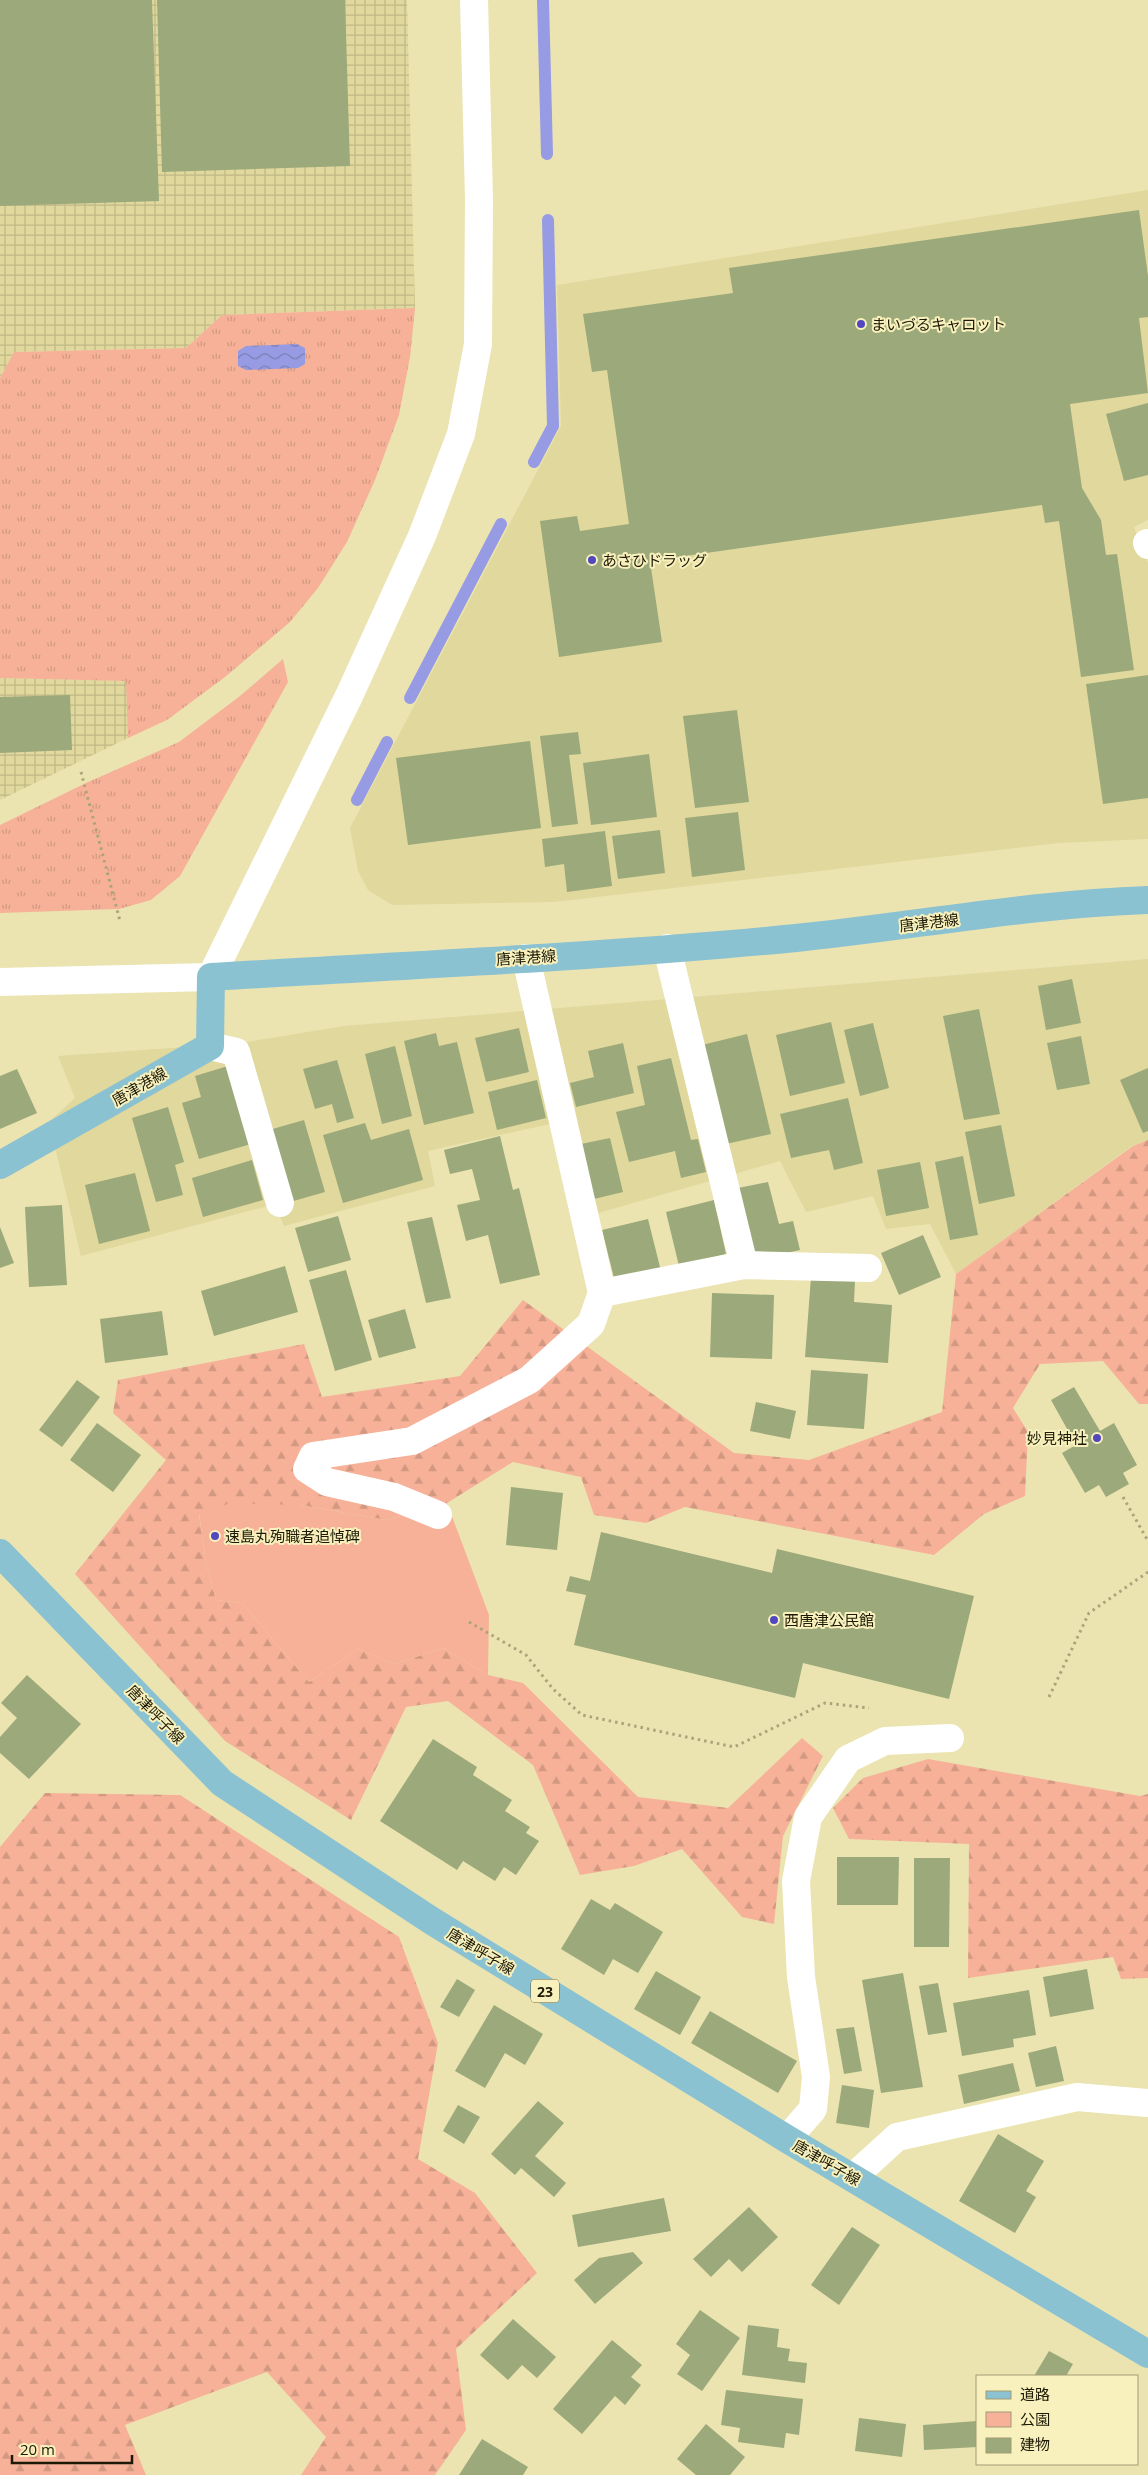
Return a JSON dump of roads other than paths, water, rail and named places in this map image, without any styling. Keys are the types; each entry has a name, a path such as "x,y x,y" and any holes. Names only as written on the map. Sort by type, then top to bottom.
{"main road":[{"name":"唐津港線","path":"212,977 526,958 796,938 1089,902 1148,900"},
{"path":"210,1046 212,977"},
{"name":"唐津港線","path":"0,1166 210,1046"},
{"name":"唐津呼子線","path":"0,1553 222,1783 432,1921 787,2139 1148,2354"}],"street":[{"path":"0,982 212,977 349,696 422,536 461,434 478,344 479,199 474,0"},
{"path":"667,948 744,1265"},
{"path":"438,1515 394,1497 326,1482 307,1469 313,1456 412,1442 529,1380 591,1324 602,1293 526,958"},
{"path":"210,1046 236,1052 280,1203"},
{"path":"602,1293 744,1265 868,1268"},
{"path":"787,2139 813,2109 816,2077 801,1977 796,1881 808,1817 848,1759 885,1741 950,1738"},
{"path":"853,2177 897,2137 1077,2097 1148,2103"}],"water":[{"path":"297,344 305,348 305,364 298,368 246,370 238,366 238,351 246,346"}],"waterway":[{"path":"543,0 547,154"},
{"path":"534,462 553,426 548,220"},
{"path":"410,698 501,524"},
{"path":"357,800 387,742"}],"place":[{"name":"まいづるキャロット","path":"861,324"},
{"name":"あさひドラッグ","path":"592,560"},
{"name":"妙見神社","path":"1097,1438"},
{"name":"速島丸殉職者追悼碑","path":"215,1536"},
{"name":"西唐津公民館","path":"774,1620"}]}
